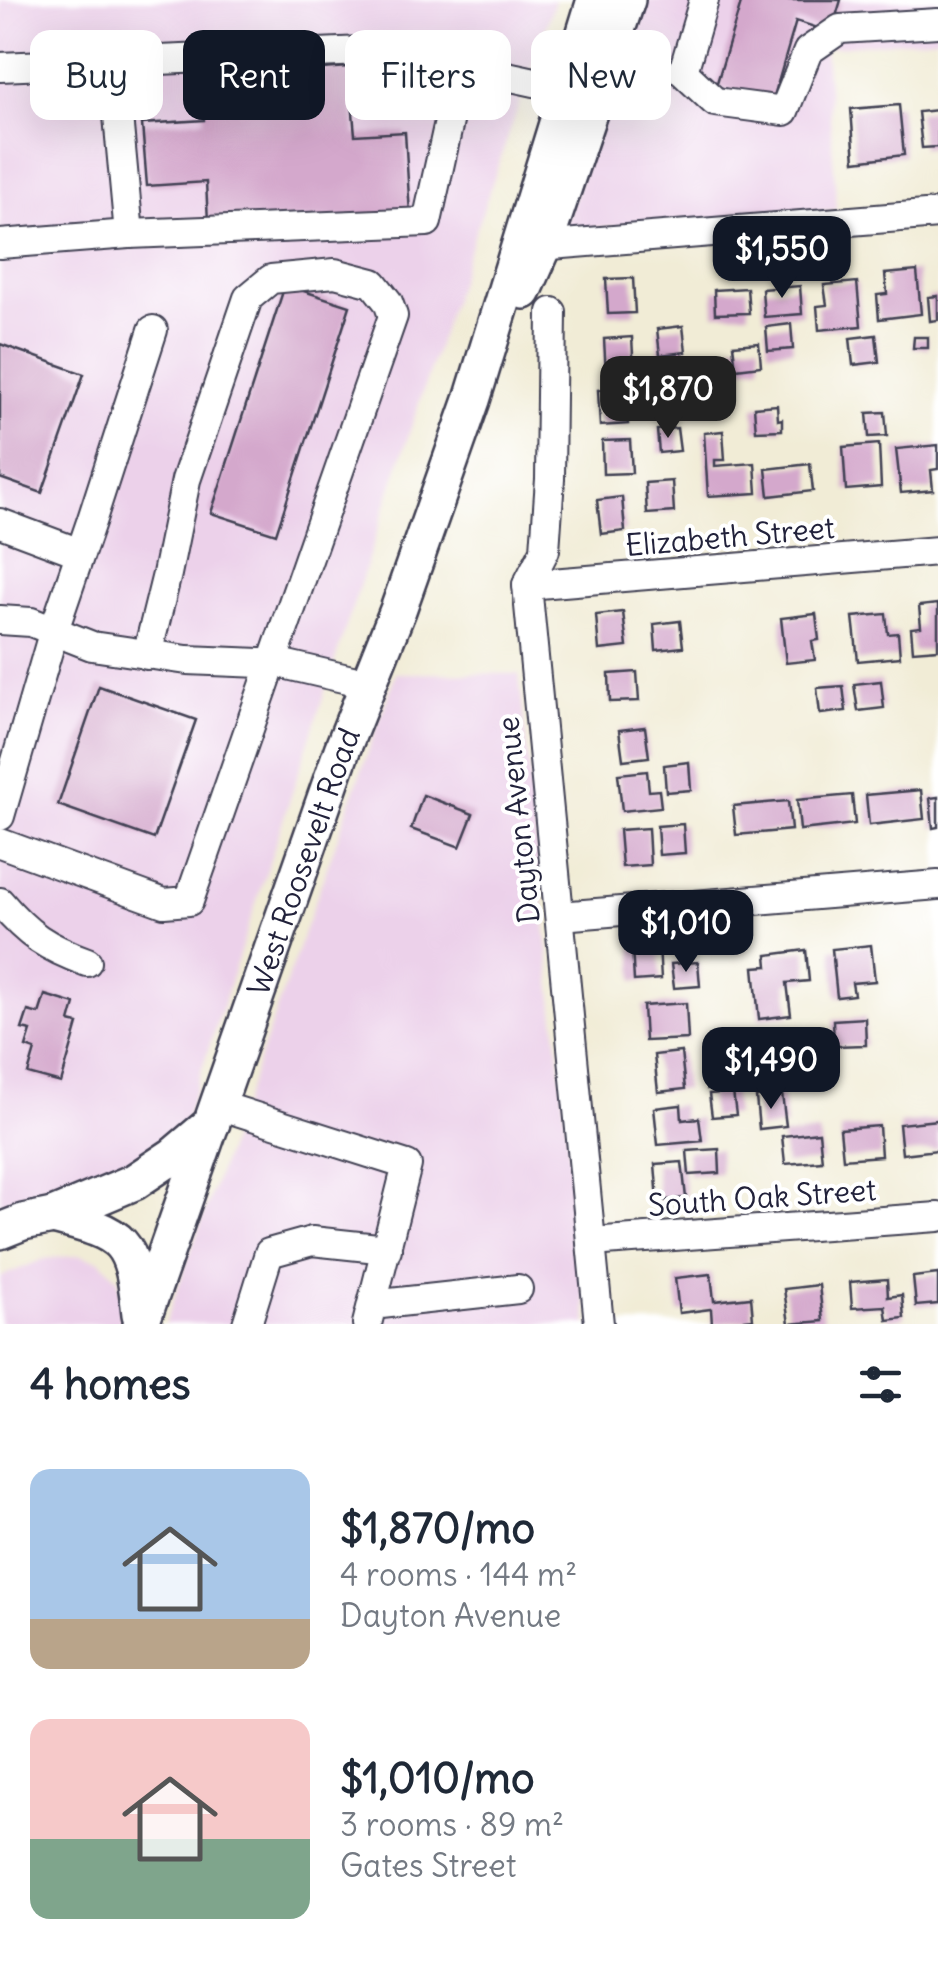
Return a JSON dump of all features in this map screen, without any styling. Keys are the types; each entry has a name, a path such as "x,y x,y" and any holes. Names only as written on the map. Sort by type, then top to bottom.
{"main road":[{"name":"West Roosevelt Road","path":"586,30 595,0"},
{"name":"West Roosevelt Road","path":"141,1324 342,750 627,0"},
{"name":"West Roosevelt Road","path":"531,247 560,120"},
{"path":"0,1231 53,1216 134,1182 172,1156 215,1114"},
{"path":"53,1216 97,1226 120,1242 131,1257 136,1276 141,1324"}],"street":[{"path":"704,0 683,72 715,102 784,111 808,51 840,29 912,12 938,23"},
{"path":"840,29 848,0"},
{"path":"163,60 345,52"},
{"path":"0,67 30,66"},
{"path":"118,120 129,234"},
{"path":"0,244 129,234 427,222 449,120"},
{"path":"531,247 938,214"},
{"path":"0,843 164,903 189,900 393,316 373,283 335,273 271,280 248,298 186,480 147,655"},
{"name":"Dayton Avenue","path":"552,312 545,550 527,585 600,1324"},
{"path":"0,816 54,630 152,330"},
{"path":"0,523 80,553"},
{"name":"Elizabeth Street","path":"527,585 938,551"},
{"path":"0,620 32,622 92,646 187,660 271,663 369,684"},
{"path":"560,916 938,886"},
{"path":"0,902 19,925 52,950 86,962"},
{"path":"215,1114 407,1165 370,1314 518,1290"},
{"name":"South Oak Street","path":"592,1242 938,1217"},
{"path":"247,1324 269,1252 312,1241 388,1249"}],"shaded area":[{"path":"0,0 555,0 545,30 531,30 531,70 181,1133 118,1172 38,1190 0,1205"},
{"path":"641,0 938,0 938,38 825,48 837,210 563,230 600,120 671,120 671,30 631,30"},
{"path":"396,673 519,674 587,1324 165,1324"},
{"path":"80,1255 101,1261 118,1279 122,1301 119,1324 0,1324 0,1277 44,1259"}],"building":[{"path":"742,0 841,0 834,23 827,21 824,30 796,21 772,103 716,86"},
{"path":"345,67 345,120 354,120 355,135 405,132 410,215 208,222 206,182 147,186 142,124 325,120 325,69"},
{"path":"899,105 904,155 855,161 851,109"},
{"path":"938,110 938,147 922,148 918,112"},
{"path":"917,271 921,314 879,319 877,295 887,294 885,274"},
{"path":"633,278 635,313 608,314 606,279"},
{"path":"857,282 861,326 819,330 817,306 827,305 824,285"},
{"path":"285,285 350,306 276,534 211,513"},
{"path":"800,286 802,314 764,317 762,289"},
{"path":"747,288 749,313 715,314 714,290"},
{"path":"938,296 938,320 930,321 928,297"},
{"path":"791,324 793,349 768,351 766,327"},
{"path":"683,326 686,352 660,355 657,329"},
{"path":"876,335 879,362 853,365 850,338"},
{"path":"632,337 634,373 606,375 604,339"},
{"path":"914,337 928,337 928,348 913,348"},
{"path":"759,343 761,366 736,369 733,345"},
{"path":"0,344 84,374 42,493 0,478"},
{"path":"679,381 679,401 654,402 654,382"},
{"path":"626,388 628,424 600,426 598,390"},
{"path":"777,405 782,430 756,431 754,407"},
{"path":"885,412 887,436 869,437 867,413"},
{"path":"677,428 680,451 659,453 657,430"},
{"path":"723,431 725,460 715,460 715,466 755,463 757,493 708,496 704,433"},
{"path":"630,440 632,473 603,474 602,441"},
{"path":"879,444 881,487 846,490 843,447"},
{"path":"938,445 938,469 931,470 933,490 901,493 896,449"},
{"path":"810,464 813,491 769,496 766,469"},
{"path":"672,481 674,512 647,514 645,483"},
{"path":"622,497 625,531 601,534 597,500"},
{"path":"938,604 938,649 913,651 911,628 921,627 919,606"},
{"path":"623,612 627,647 599,650 596,615"},
{"path":"816,614 819,640 812,641 815,660 786,663 781,618"},
{"path":"886,614 888,634 898,633 900,657 858,661 853,617"},
{"path":"680,621 683,647 656,650 654,624"},
{"path":"637,672 639,701 610,702 609,674"},
{"path":"881,681 884,708 858,711 854,684"},
{"path":"99,686 196,720 154,839 58,805"},
{"path":"843,686 846,711 820,714 817,688"},
{"path":"645,727 649,757 623,760 619,730"},
{"path":"689,762 691,790 666,792 664,765"},
{"path":"647,771 649,791 659,790 661,807 622,811 618,774"},
{"path":"921,790 924,819 869,825 866,795"},
{"path":"423,795 473,814 460,847 411,829"},
{"path":"852,795 855,824 800,830 797,800"},
{"path":"938,797 938,827 933,828 930,798"},
{"path":"788,801 791,830 736,835 733,806"},
{"path":"683,824 685,853 659,855 657,826"},
{"path":"648,828 650,865 622,867 619,830"},
{"path":"659,945 661,979 634,981 632,946"},
{"path":"871,945 875,981 852,983 854,995 837,997 832,949"},
{"path":"806,950 809,981 787,983 791,1015 759,1019 754,967 768,966 767,955"},
{"path":"698,962 700,986 674,988 671,964"},
{"path":"45,995 75,1004 70,1022 78,1024 61,1083 28,1074 35,1050 26,1047 31,1031 22,1029 28,1011 39,1014"},
{"path":"686,1003 688,1039 645,1041 643,1006"},
{"path":"865,1018 866,1045 834,1046 833,1020"},
{"path":"681,1052 685,1089 658,1092 654,1055"},
{"path":"727,1063 729,1087 707,1089 705,1065"},
{"path":"733,1092 736,1115 712,1117 709,1094"},
{"path":"782,1094 786,1126 759,1129 756,1097"},
{"path":"681,1105 682,1120 699,1118 702,1141 658,1145 654,1108"},
{"path":"938,1120 938,1150 902,1154 899,1124"},
{"path":"879,1126 881,1156 843,1159 840,1129"},
{"path":"819,1132 822,1161 785,1164 782,1136"},
{"path":"719,1149 720,1173 689,1175 687,1151"},
{"path":"682,1162 686,1198 658,1201 655,1164"},
{"path":"711,1274 714,1301 751,1297 753,1319 712,1324 711,1309 679,1313 675,1278"},
{"path":"938,1274 938,1304 916,1306 913,1277"},
{"path":"887,1279 888,1297 902,1295 904,1318 887,1320 885,1306 852,1308 850,1282"},
{"path":"819,1285 823,1321 789,1324 784,1289"}]}
